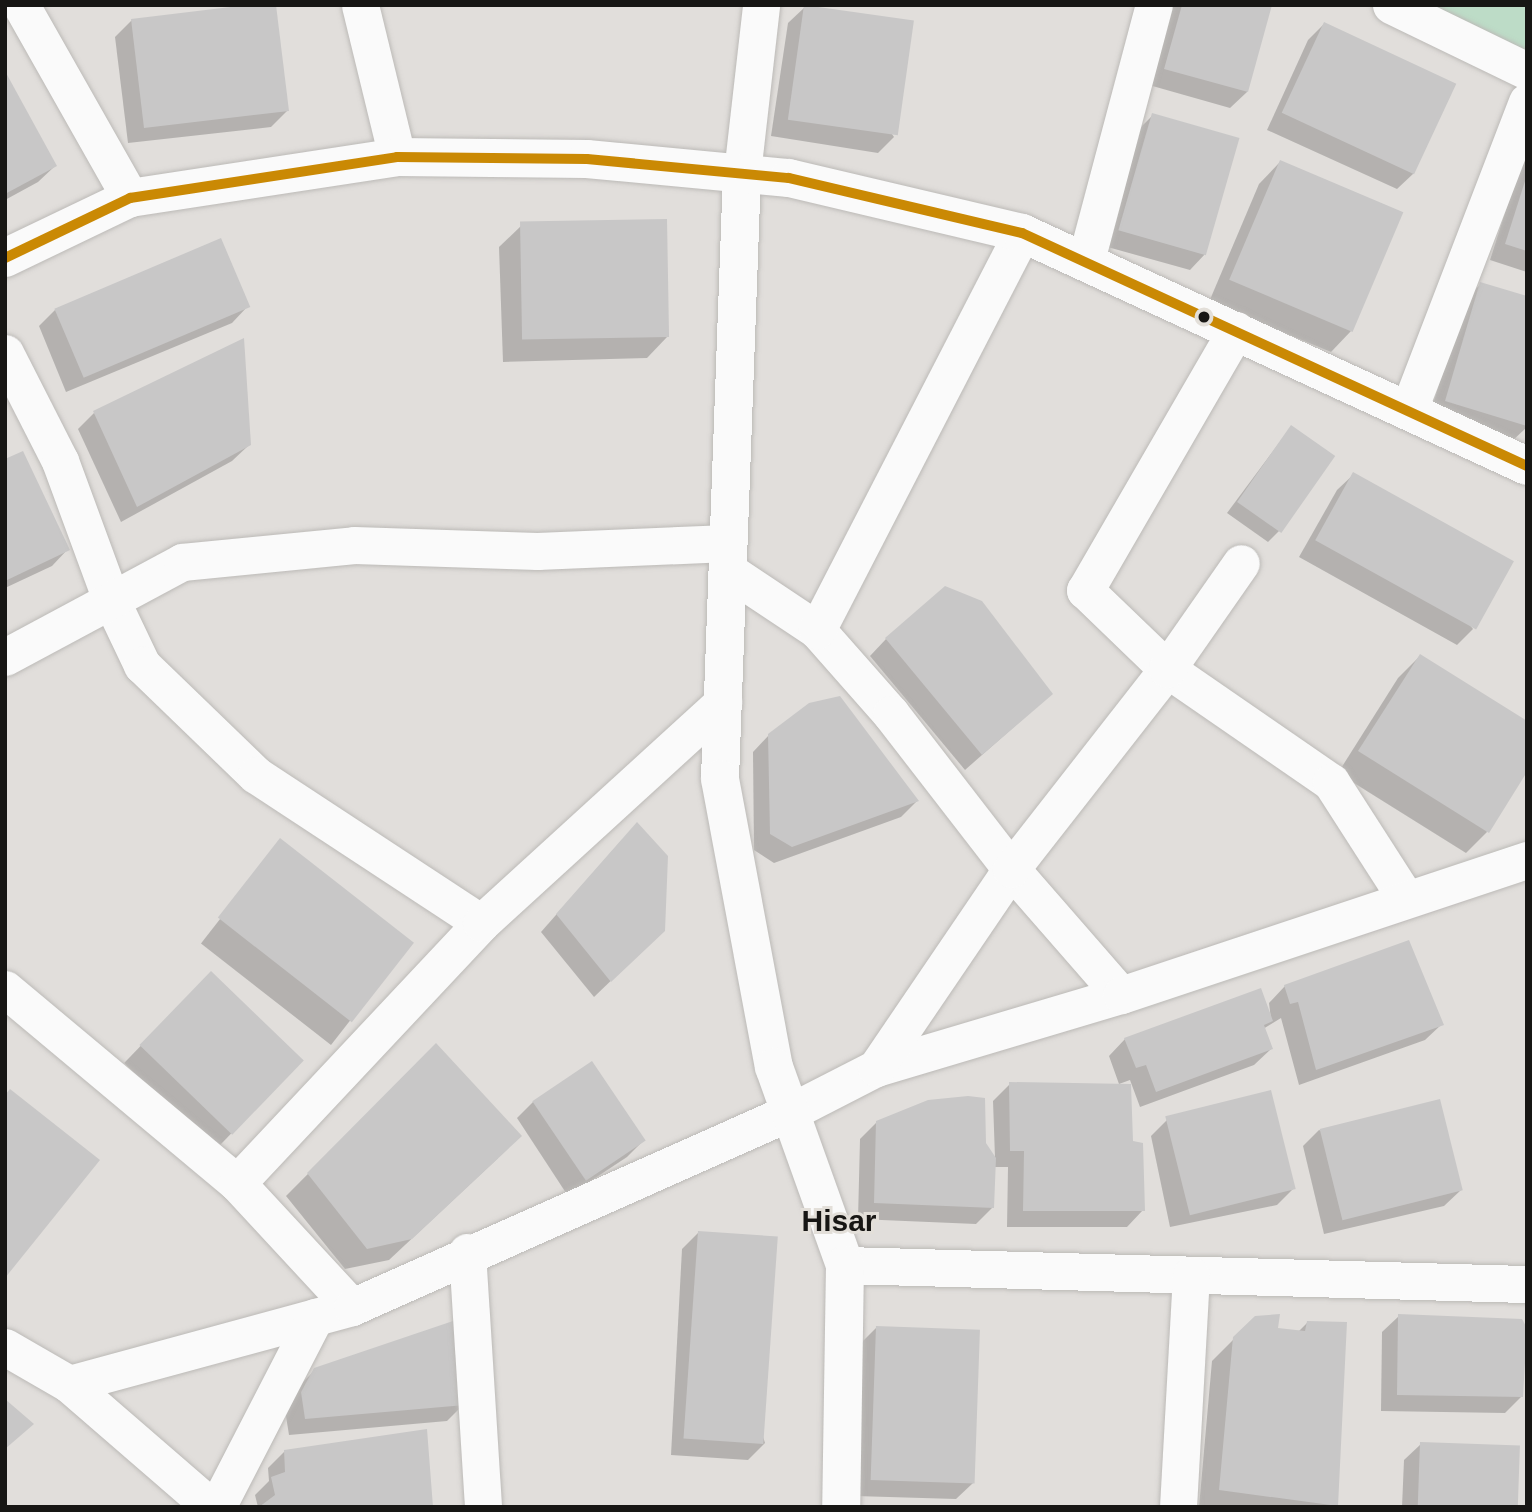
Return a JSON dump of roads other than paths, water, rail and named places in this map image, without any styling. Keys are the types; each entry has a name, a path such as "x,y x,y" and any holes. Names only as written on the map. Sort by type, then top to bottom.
{"street":[{"path":"21,5 130,198"},
{"path":"360,5 397,157"},
{"path":"761,5 741,173 720,779 774,1067 845,1265 841,1507"},
{"path":"1086,260 1154,5"},
{"path":"1391,5 1527,71"},
{"path":"1409,409 1527,102"},
{"path":"5,258 130,198 397,157 587,159 789,178 1022,233 1409,409 1527,466"},
{"path":"817,630 1022,233"},
{"path":"1236,330 1085,590 1167,669 1331,782 1406,899"},
{"path":"5,353 60,461 113,602 142,665 256,775 481,923"},
{"path":"5,657 113,602 182,562 354,545 728,557 817,630 891,714 1011,869 1121,995"},
{"path":"876,1068 1011,869 1167,669 1241,563"},
{"path":"237,1183 481,923 723,702"},
{"path":"69,1384 352,1307 467,1252 790,1112 876,1068 1121,995 1527,860"},
{"path":"5,989 237,1183 352,1307"},
{"path":"467,1252 484,1507"},
{"path":"845,1265 1527,1284"},
{"path":"1178,1507 1191,1275"},
{"path":"217,1507 315,1317"},
{"path":"5,1346 69,1384 211,1507"}],"district":[{"name":"Hisar","path":"839,1221"}]}
